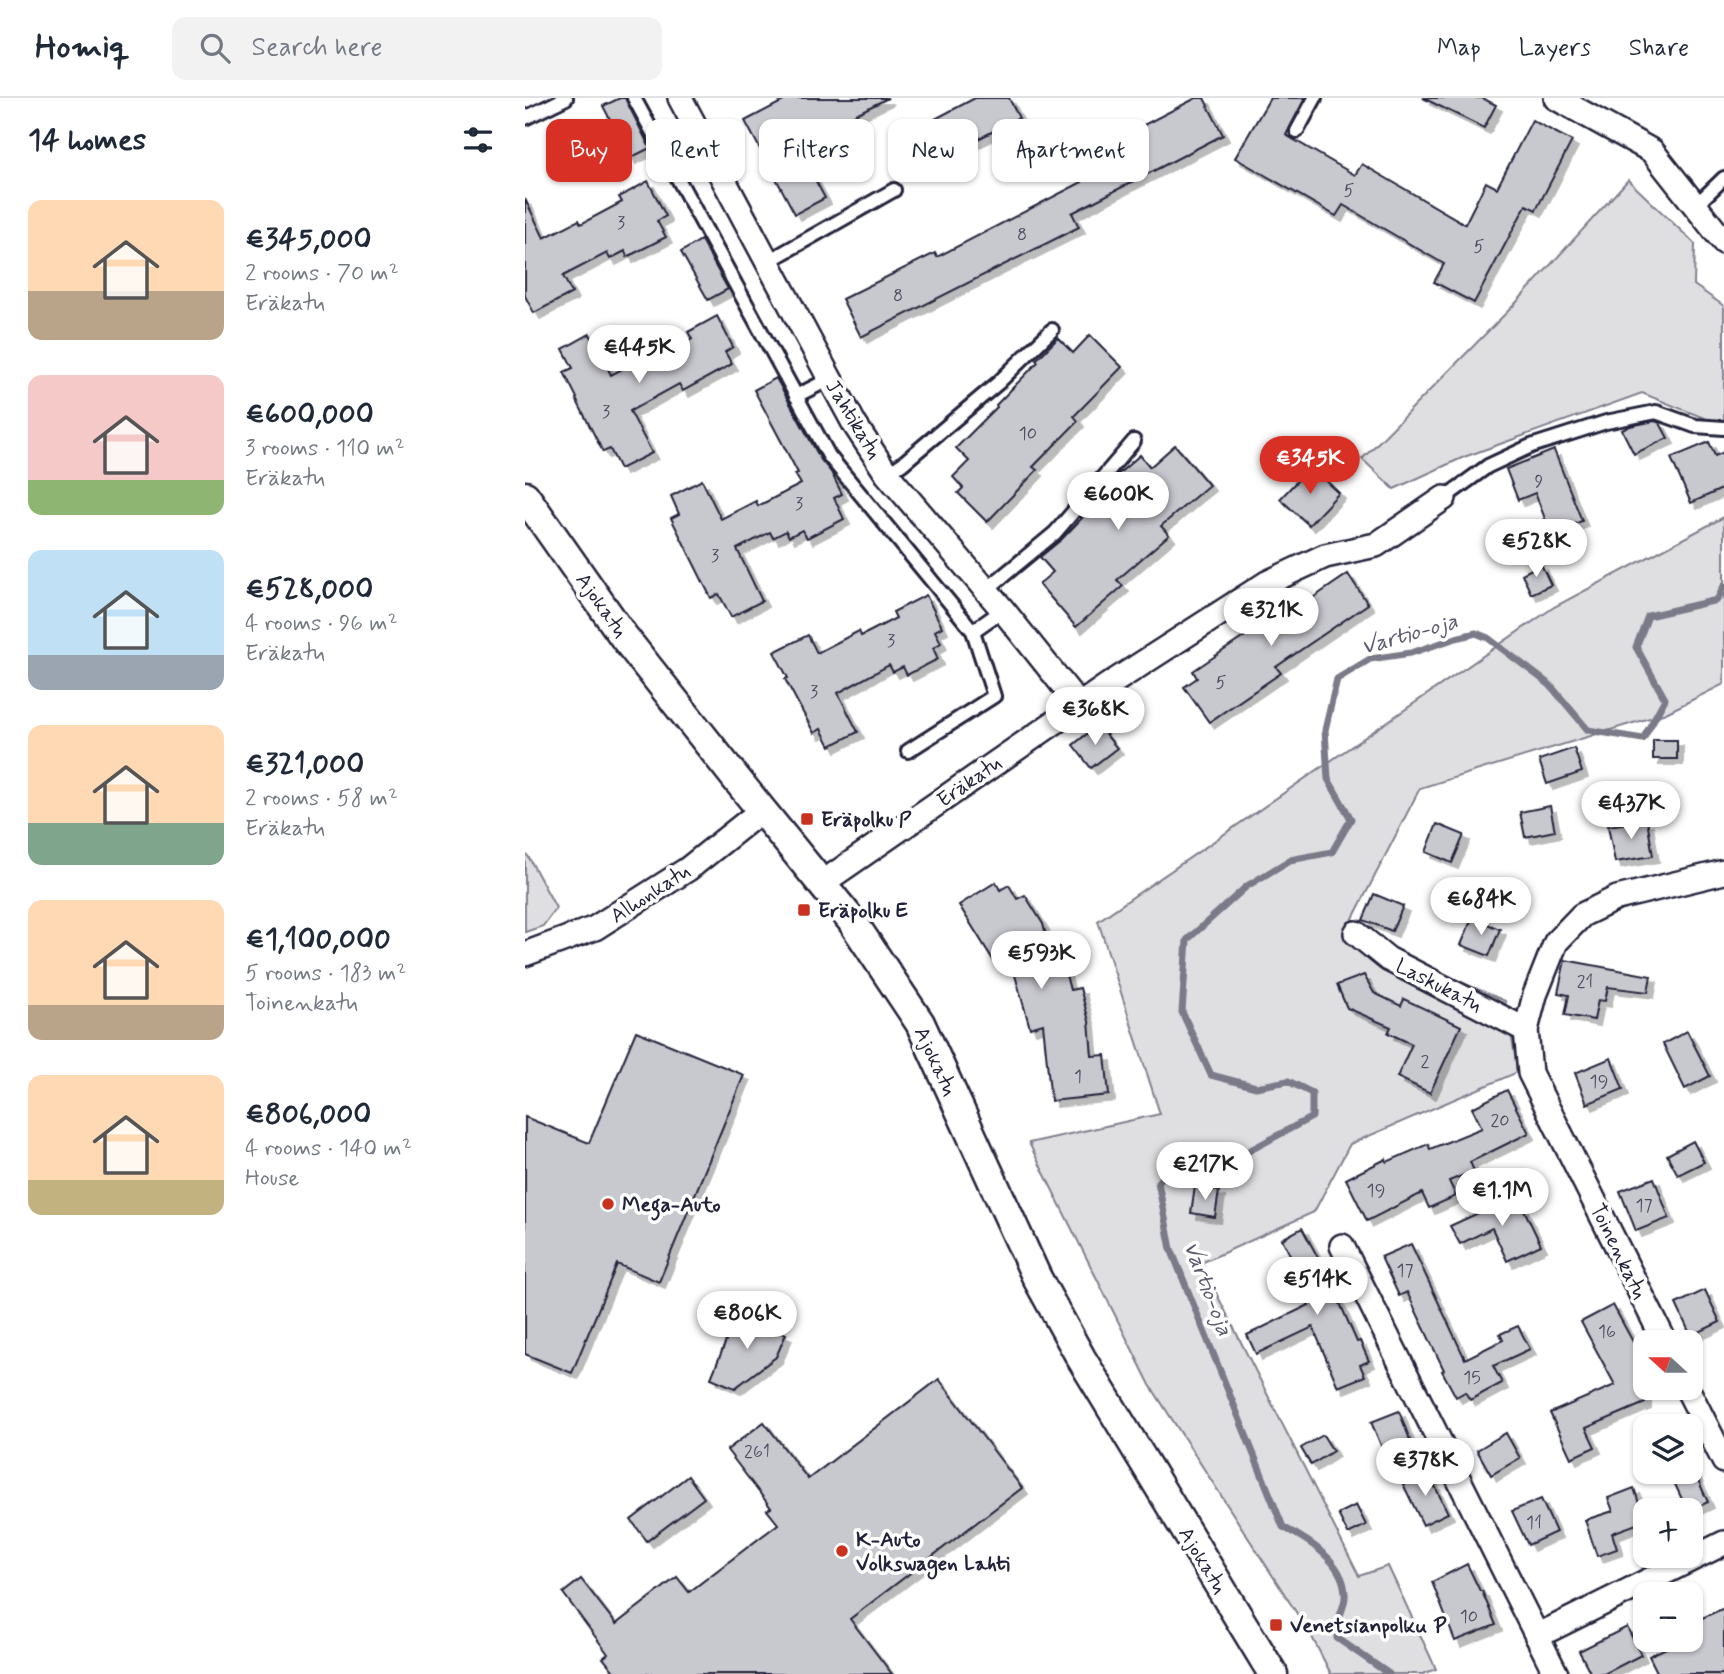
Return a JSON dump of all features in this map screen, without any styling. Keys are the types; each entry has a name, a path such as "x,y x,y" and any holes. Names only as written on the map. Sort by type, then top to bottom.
{"street":[{"name":"Jahtikatu","path":"680,98 855,425 887,474 1003,610 1079,705"},
{"path":"1556,98 1652,151 1724,242"},
{"name":"Ajokatu","path":"525,496 624,637 852,921 920,1023 1037,1278 1081,1359 1273,1674"},
{"name":"Eräkatu","path":"822,883 1079,705 1267,583 1325,556 1376,545 1444,498"},
{"name":"Alhonkatu","path":"525,954 595,928 688,869 762,810"},
{"name":"Toinenkatu","path":"1659,1330 1530,1073 1526,1030 1535,995 1556,942 1582,915 1617,898 1724,872"},
{"name":"Laskukatu","path":"1356,933 1388,959 1526,1030"},
{"path":"1342,1246 1556,1674"},
{"path":"1693,1400 1724,1461"},
{"path":"1537,1636 1724,1544"}],"lane":[{"path":"525,118 566,98"},
{"path":"634,98 829,456 973,631 994,696 908,751"},
{"path":"1297,131 1315,98"},
{"path":"1695,205 1724,178"},
{"path":"767,262 894,190"},
{"path":"887,474 998,383 1052,330"},
{"path":"796,396 830,379"},
{"path":"1444,498 1488,466 1531,446 1606,422 1656,412 1695,426 1724,428"},
{"path":"986,590 1055,533 1134,441"},
{"path":"973,631 1003,610"}],"shaded area":[{"path":"1628,180 1695,244 1694,285 1724,306 1724,426 1642,393 1464,457 1394,489 1362,459 1514,305"},
{"path":"1724,517 1724,684 1666,713 1420,788 1346,932 1505,1001 1518,1072 1350,1144 1314,1212 1201,1263 1359,1576 1388,1566 1436,1669 1423,1674 1331,1674 1312,1637 1150,1385 1029,1143 1160,1114 1098,921 1554,607"},
{"path":"525,854 556,908 543,926 525,932"}],"building":[{"path":"625,98 646,140 646,150 632,157 632,119 610,119 603,106"},
{"path":"789,98 888,98 846,119 759,119 759,147 745,121"},
{"path":"975,98 1009,98 1019,118 992,119 992,132 978,139 978,119 935,119"},
{"path":"1196,98 1204,98 1223,135 1149,173 1149,122"},
{"path":"1270,98 1305,98 1286,135 1355,175 1362,164 1465,224 1486,182 1497,188 1532,120 1572,141 1536,210 1526,205 1474,303 1434,282 1444,264 1343,205 1336,216 1235,158"},
{"path":"1423,98 1482,98 1496,105 1484,128"},
{"path":"649,182 666,216 657,221 666,237 627,257 625,251 610,259 607,253 563,276 572,293 534,313 525,296 525,199 544,238 579,220 581,224 622,202 619,197"},
{"path":"778,182 816,182 825,198 795,214"},
{"path":"1082,182 1132,182 1072,213 1079,227 861,337 842,299 935,253 937,257"},
{"path":"701,240 728,289 708,300 681,252"},
{"path":"717,316 733,347 725,352 732,364 683,391 679,384 630,411 652,453 620,469 610,449 603,452 576,399 564,372 573,368 563,349 590,334 611,375 648,355 652,361 692,339 688,332"},
{"path":"1090,335 1122,367 1074,416 1078,421 1033,467 1037,470 987,522 958,493 963,488 953,477 969,461 956,448 997,407 1058,338 1073,353"},
{"path":"776,378 842,494 834,498 844,519 807,538 802,530 789,537 786,531 773,538 770,532 737,549 762,601 731,617 719,594 711,598 671,518 679,514 671,496 702,480 721,519 756,501 758,506 801,484 795,474 798,473 754,390"},
{"path":"1655,421 1660,423 1668,438 1634,454 1622,430"},
{"path":"1709,442 1715,456 1724,452 1724,488 1691,503 1671,458"},
{"path":"1175,445 1209,485 1161,526 1169,535 1117,580 1123,586 1076,627 1039,584 1053,572 1040,557 1062,539 1117,475 1140,455 1150,467"},
{"path":"1554,450 1582,521 1551,534 1535,493 1518,500 1506,469"},
{"path":"1311,466 1339,493 1309,525 1280,499"},
{"path":"1541,564 1551,585 1531,594 1522,574"},
{"path":"1348,574 1368,604 1276,667 1281,673 1209,722 1184,687 1197,678 1193,671 1297,601 1301,606"},
{"path":"926,595 942,627 935,631 941,643 933,648 938,659 907,675 903,667 893,672 889,665 838,693 858,732 830,746 821,729 814,733 774,652 808,635 817,653 859,631 861,636 896,618 893,612"},
{"path":"1098,725 1117,748 1091,768 1073,745"},
{"path":"1653,740 1677,740 1677,759 1653,759"},
{"path":"1574,748 1582,772 1547,784 1539,760"},
{"path":"1550,806 1555,831 1525,837 1520,812"},
{"path":"1647,820 1653,856 1615,862 1608,826"},
{"path":"1437,824 1464,835 1452,863 1426,852"},
{"path":"996,882 1000,890 1009,885 1017,899 1025,895 1043,924 1056,973 1065,971 1070,990 1080,988 1089,1021 1092,1056 1105,1055 1109,1095 1051,1101 1043,1024 1030,1028 1009,954 995,963 959,905"},
{"path":"1374,894 1403,906 1392,931 1363,920"},
{"path":"1472,918 1500,929 1489,956 1461,945"},
{"path":"1565,960 1651,976 1648,992 1608,987 1605,1001 1598,1000 1594,1020 1565,1015 1569,995 1558,993"},
{"path":"1364,975 1374,993 1401,1006 1404,999 1461,1026 1430,1093 1397,1077 1412,1044 1388,1033 1391,1027 1347,1008 1337,985"},
{"name":"Mega-Auto","path":"636,1031 744,1075 659,1282 617,1264 572,1373 525,1354 525,1117 589,1143"},
{"path":"1687,1031 1710,1076 1685,1089 1663,1044"},
{"path":"1611,1058 1623,1089 1587,1104 1575,1073"},
{"path":"1507,1090 1529,1133 1470,1162 1474,1171 1449,1181 1456,1196 1429,1208 1422,1193 1367,1221 1346,1179 1386,1159 1387,1162 1428,1144 1430,1149 1482,1128 1472,1108"},
{"path":"1693,1141 1704,1162 1678,1175 1667,1155"},
{"path":"1654,1178 1669,1218 1636,1231 1620,1191"},
{"path":"1195,1186 1219,1191 1215,1217 1191,1213"},
{"path":"1517,1195 1541,1245 1507,1261 1492,1228 1460,1244 1450,1226"},
{"path":"1302,1228 1328,1276 1357,1342 1360,1341 1369,1361 1360,1365 1365,1376 1338,1387 1313,1327 1256,1354 1247,1335 1309,1305 1305,1296 1310,1294 1282,1239"},
{"path":"1411,1244 1465,1359 1503,1340 1500,1334 1518,1326 1530,1349 1493,1366 1502,1383 1470,1400 1465,1392 1456,1397 1407,1292 1399,1296 1381,1257"},
{"path":"1705,1290 1720,1322 1703,1330 1688,1330 1676,1304"},
{"path":"1613,1305 1633,1342 1633,1400 1645,1400 1645,1403 1586,1428 1595,1447 1571,1458 1550,1413 1615,1385 1581,1322"},
{"path":"737,1314 786,1334 776,1357 735,1388 711,1378"},
{"name":"K-Auto Volkswagen Lahti","path":"939,1379 1022,1488 850,1619 892,1674 616,1674 603,1658 608,1654 563,1593 581,1579 616,1624 677,1577 689,1592 778,1524 767,1510 771,1508 727,1450 764,1422 808,1479"},
{"path":"1399,1411 1410,1440 1383,1450 1371,1422"},
{"path":"1506,1433 1520,1458 1491,1475 1477,1450"},
{"path":"1323,1435 1333,1451 1311,1465 1301,1448"},
{"path":"1427,1470 1448,1513 1423,1525 1402,1482"},
{"path":"688,1476 704,1498 647,1541 631,1520"},
{"path":"1675,1484 1700,1484 1708,1502 1703,1504 1703,1498 1681,1498"},
{"path":"1634,1488 1637,1498 1633,1498 1633,1525 1612,1533 1617,1549 1597,1556 1585,1520 1613,1511 1608,1498"},
{"path":"1541,1499 1556,1532 1528,1545 1512,1511"},
{"path":"1356,1505 1366,1525 1348,1534 1338,1514"},
{"path":"1467,1564 1496,1625 1455,1641 1432,1582"},
{"path":"1724,1608 1724,1674 1658,1674 1649,1656 1658,1652 1703,1652 1703,1618"},
{"path":"1627,1627 1633,1639 1633,1652 1640,1652 1641,1655 1604,1674 1591,1674 1579,1651"}],"waterway":[{"name":"Vartio-oja","path":"1389,1674 1337,1638 1345,1597 1343,1582 1332,1562 1323,1553 1283,1527 1171,1249 1158,1182 1180,1157 1230,1161 1312,1117 1312,1093 1288,1081 1256,1087 1211,1075 1182,1012 1187,940 1247,886 1290,860 1332,852 1351,819 1328,779 1325,730 1337,679 1370,659 1411,653 1476,633 1488,638 1550,685 1588,730 1643,739 1665,699 1636,647 1648,616 1717,600 1724,586"}],"place":[{"name":"Eräpolku P","path":"807,819"},
{"name":"Eräpolku E","path":"804,910"},
{"name":"Mega-Auto","path":"608,1204"},
{"name":"K-Auto Volkswagen Lahti","path":"842,1551"},
{"name":"Venetsianpolku P","path":"1276,1625"}]}
